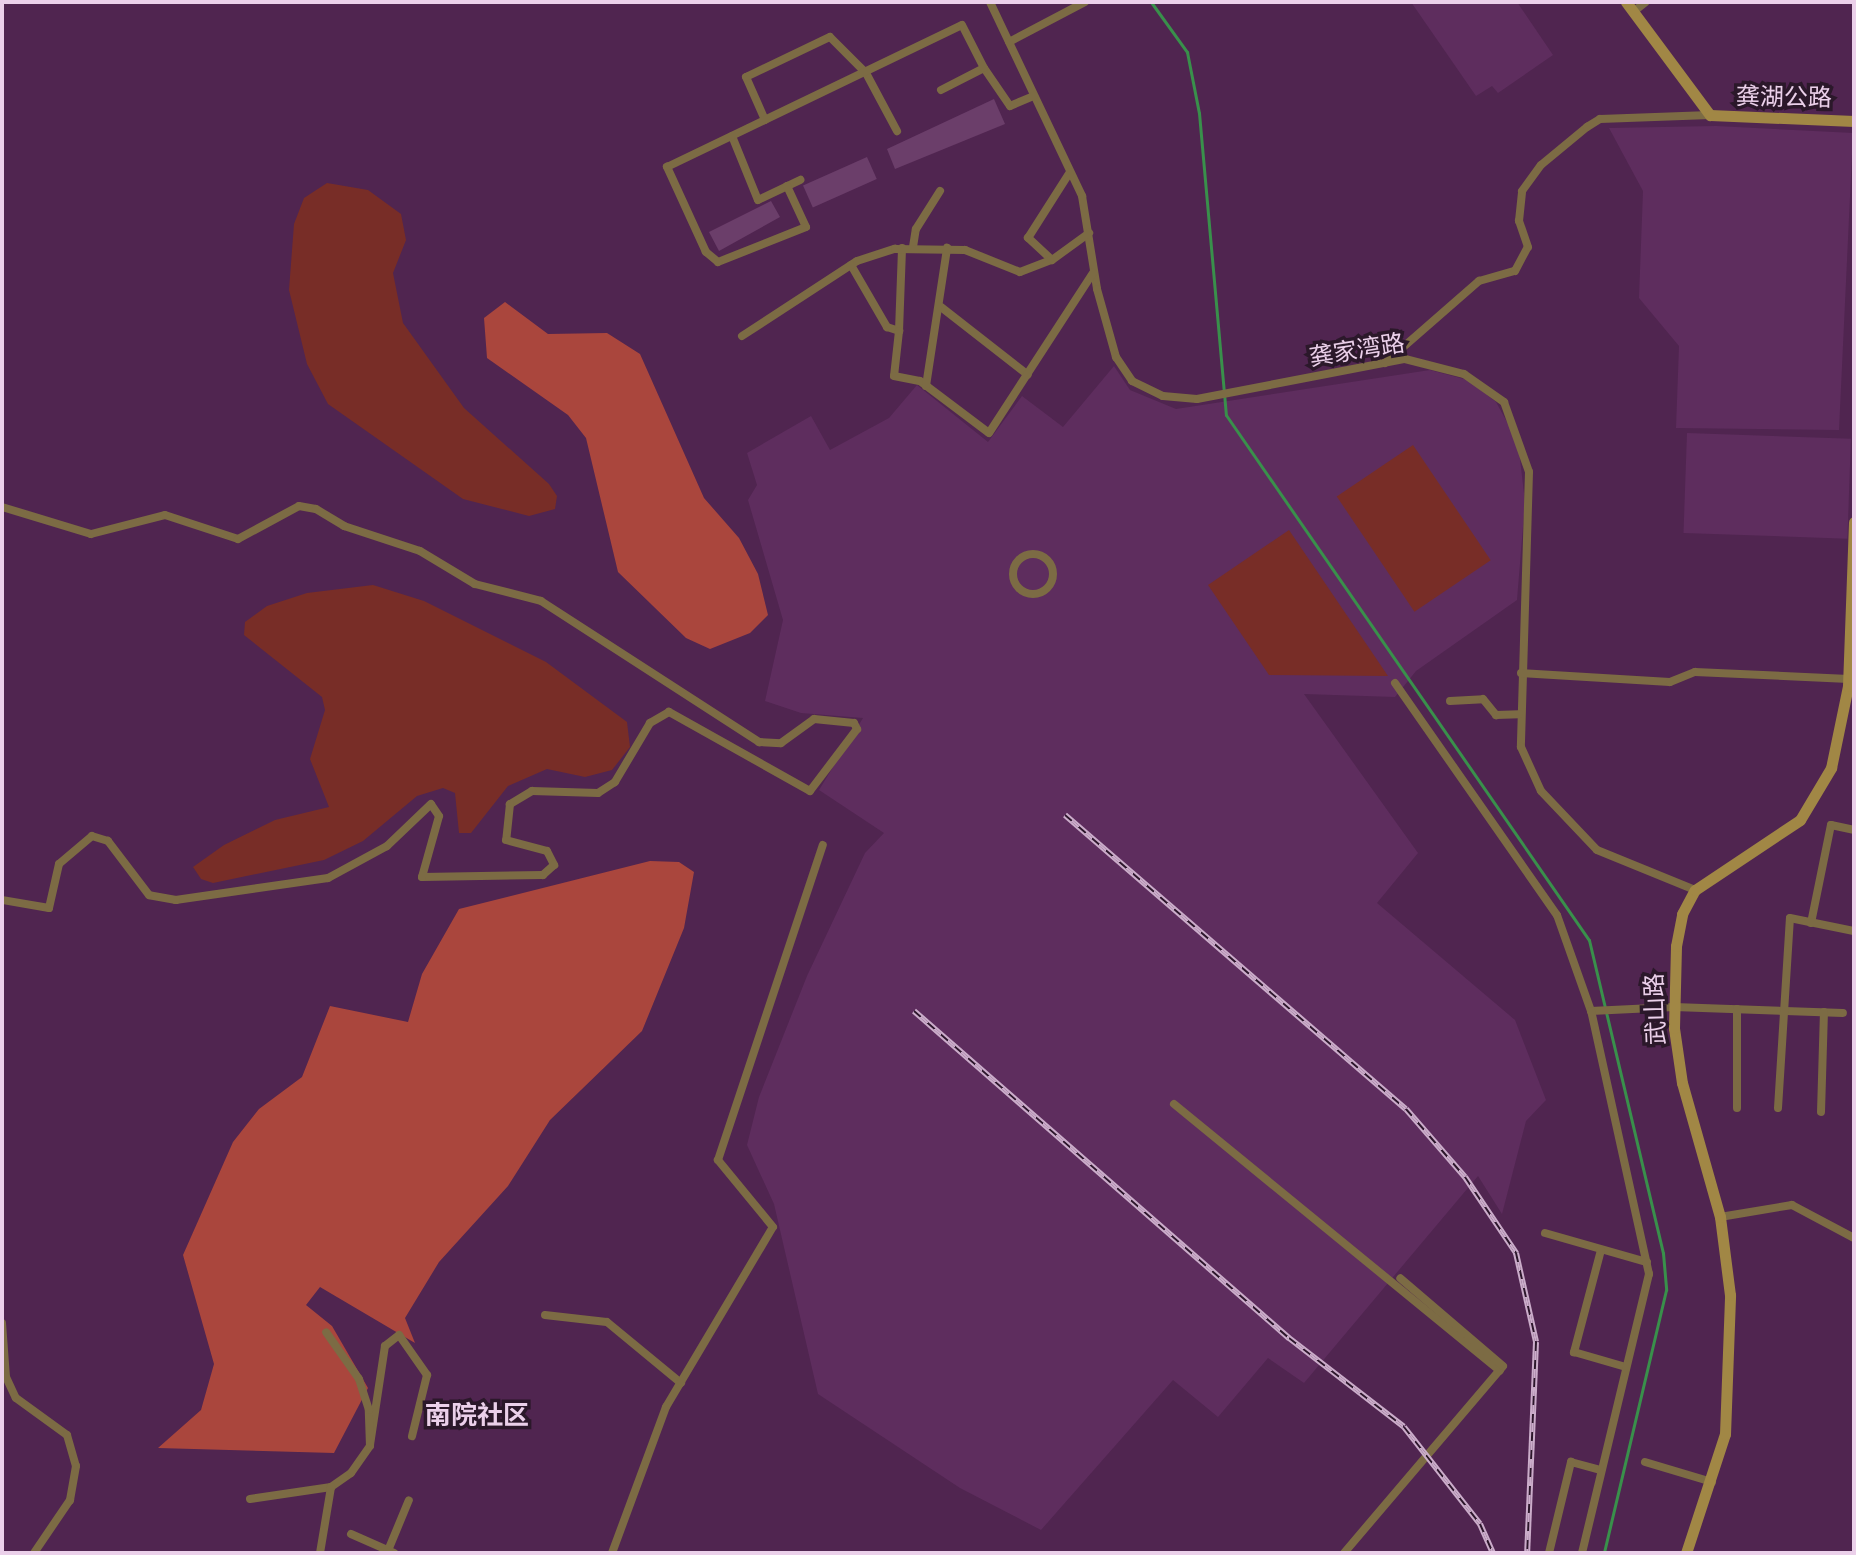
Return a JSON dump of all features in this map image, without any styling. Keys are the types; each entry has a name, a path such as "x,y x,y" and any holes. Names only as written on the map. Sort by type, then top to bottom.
{"main road":[{"name":"龚湖公路","path":"1630,7 1710,115 1854,121"},
{"path":"1695,890 1779,836 1812,806 1839,745 1849,679 1854,522"},
{"name":"武山路","path":"1686,1553 1712,1482 1729,1401 1730,1295 1720,1217 1682,1083 1674,1007 1676,946 1682,914 1695,890"}],"street":[{"name":"龚家湾路","path":"990,2 1070,172 1089,233 1094,272 1116,357 1132,381 1179,400 1385,363 1428,361 1464,374 1504,402 1515,421 1529,472 1519,714 1521,747 1563,820 1628,867 1695,890"},
{"path":"1009,42 1085,2"},
{"path":"1630,7 1646,2"},
{"path":"787,186 806,227 729,261 709,256 667,167 962,25 984,68 1010,106 1034,96"},
{"path":"765,120 746,77 830,37 866,73 897,131"},
{"path":"941,90 984,68"},
{"path":"1385,363 1479,281 1515,271 1528,247 1519,221 1522,191 1541,165 1587,127 1610,118 1710,115"},
{"path":"732,136 758,200 800,180"},
{"path":"1052,260 1028,238 1070,172"},
{"path":"913,247 916,229 940,191"},
{"path":"742,336 851,265 902,248 947,248 1020,272 1052,260 1089,233"},
{"path":"902,248 894,376 926,386 989,433 1094,272"},
{"path":"926,386 941,307 947,248"},
{"path":"851,265 887,327 899,331"},
{"path":"941,307 1028,375"},
{"path":"2,507 91,534 165,515 238,539 299,506 316,509 344,526 420,551 475,584 541,601 759,742 781,743 814,719 854,723 857,729 810,791 669,712 650,723 615,782 598,793 532,791 510,804 506,840 547,851 554,865 543,875 422,877 439,816 431,804 387,846 328,878 176,900 149,895 108,841 92,836 59,864 49,908 2,900"},
{"path":"1029,554 1044,557 1053,570 1049,586 1036,594 1021,590 1012,577 1016,562 1029,554"},
{"path":"1521,673 1670,682 1695,672 1849,679"},
{"path":"1395,683 1557,915 1595,1009 1647,1262 1582,1553"},
{"path":"1450,701 1483,699 1496,715 1519,714"},
{"path":"1811,923 1831,825 1854,830"},
{"path":"612,1553 666,1407 773,1227 718,1160 823,845"},
{"path":"1778,1108 1780,1011 1790,918 1854,931"},
{"path":"1595,1009 1624,1006 1843,1013"},
{"path":"1737,1009 1737,1108"},
{"path":"1821,1112 1824,1012"},
{"path":"1174,1104 1500,1371"},
{"path":"1720,1217 1792,1205 1854,1238"},
{"path":"1545,1233 1647,1262"},
{"path":"1601,1250 1574,1352 1626,1367"},
{"path":"1344,1553 1503,1366 1400,1278"},
{"path":"545,1315 607,1322 681,1383"},
{"path":"2,1323 6,1377 16,1398 67,1435 76,1466 70,1500 34,1553"},
{"path":"326,1332 359,1379 369,1410 370,1446"},
{"path":"250,1499 331,1487 351,1473 370,1446 382,1357 399,1335 427,1375 412,1436"},
{"path":"1549,1553 1571,1462 1601,1470"},
{"path":"1645,1462 1712,1482"},
{"path":"320,1553 331,1487"},
{"path":"351,1534 390,1552 409,1500"}],"shaded area":[{"path":"1411,2 1517,2 1553,55 1498,93 1492,86 1476,96"},
{"path":"1716,126 1853,133 1839,430 1676,428 1679,346 1639,298 1643,191 1609,128"},
{"path":"327,183 368,190 401,214 406,240 393,273 403,323 464,408 549,484 557,496 555,509 529,516 463,499 328,404 307,364 289,290 294,224 304,198"},
{"path":"505,302 548,334 607,333 640,354 704,498 739,538 758,574 768,615 750,633 710,649 686,638 618,572 586,438 568,415 487,358 484,318"},
{"path":"1114,366 1130,390 1176,409 1430,370 1468,380 1496,402 1518,442 1525,502 1517,600 1416,671 1395,697 1304,694 1418,853 1377,903 1515,1020 1546,1100 1526,1121 1502,1214 1478,1176 1304,1383 1268,1358 1218,1417 1173,1380 1041,1530 960,1488 818,1394 774,1204 747,1145 759,1097 807,976 865,853 884,833 819,790 863,718 801,713 765,701 783,620 748,500 757,485 747,453 811,416 830,450 889,418 917,385 988,442 1022,396 1063,427"},
{"path":"1687,433 1851,439 1847,539 1684,533"},
{"path":"1413,445 1491,560 1414,612 1337,496"},
{"path":"1289,530 1388,676 1269,675 1208,585"},
{"path":"373,585 424,601 546,662 627,722 630,747 612,770 585,777 547,769 508,786 471,833 459,833 455,793 443,788 417,796 363,841 324,860 213,883 201,879 193,867 224,845 275,820 329,807 310,759 325,710 322,697 244,635 245,622 267,606 307,593"},
{"path":"650,861 679,862 694,872 684,928 642,1031 550,1120 508,1186 439,1262 405,1318 415,1343 320,1287 306,1305 332,1326 368,1388 334,1453 158,1448 201,1410 214,1364 183,1255 233,1142 259,1109 302,1077 330,1006 408,1022 422,974 459,909"}],"building":[{"path":"994,99 1005,124 895,169 887,149"},
{"path":"867,157 877,179 813,207 803,185"},
{"path":"771,201 780,217 719,251 709,232"}],"waterway":[{"path":"1151,2 1187,52 1199,113 1226,415 1589,940 1663,1253 1666,1290 1604,1553"}],"railway":[{"path":"1065,815 1406,1109 1465,1177 1516,1253 1536,1342 1527,1553"},
{"path":"914,1011 1289,1338 1404,1427 1480,1524 1493,1553"}],"district":[{"name":"南院社区","path":"477,1416"}]}
